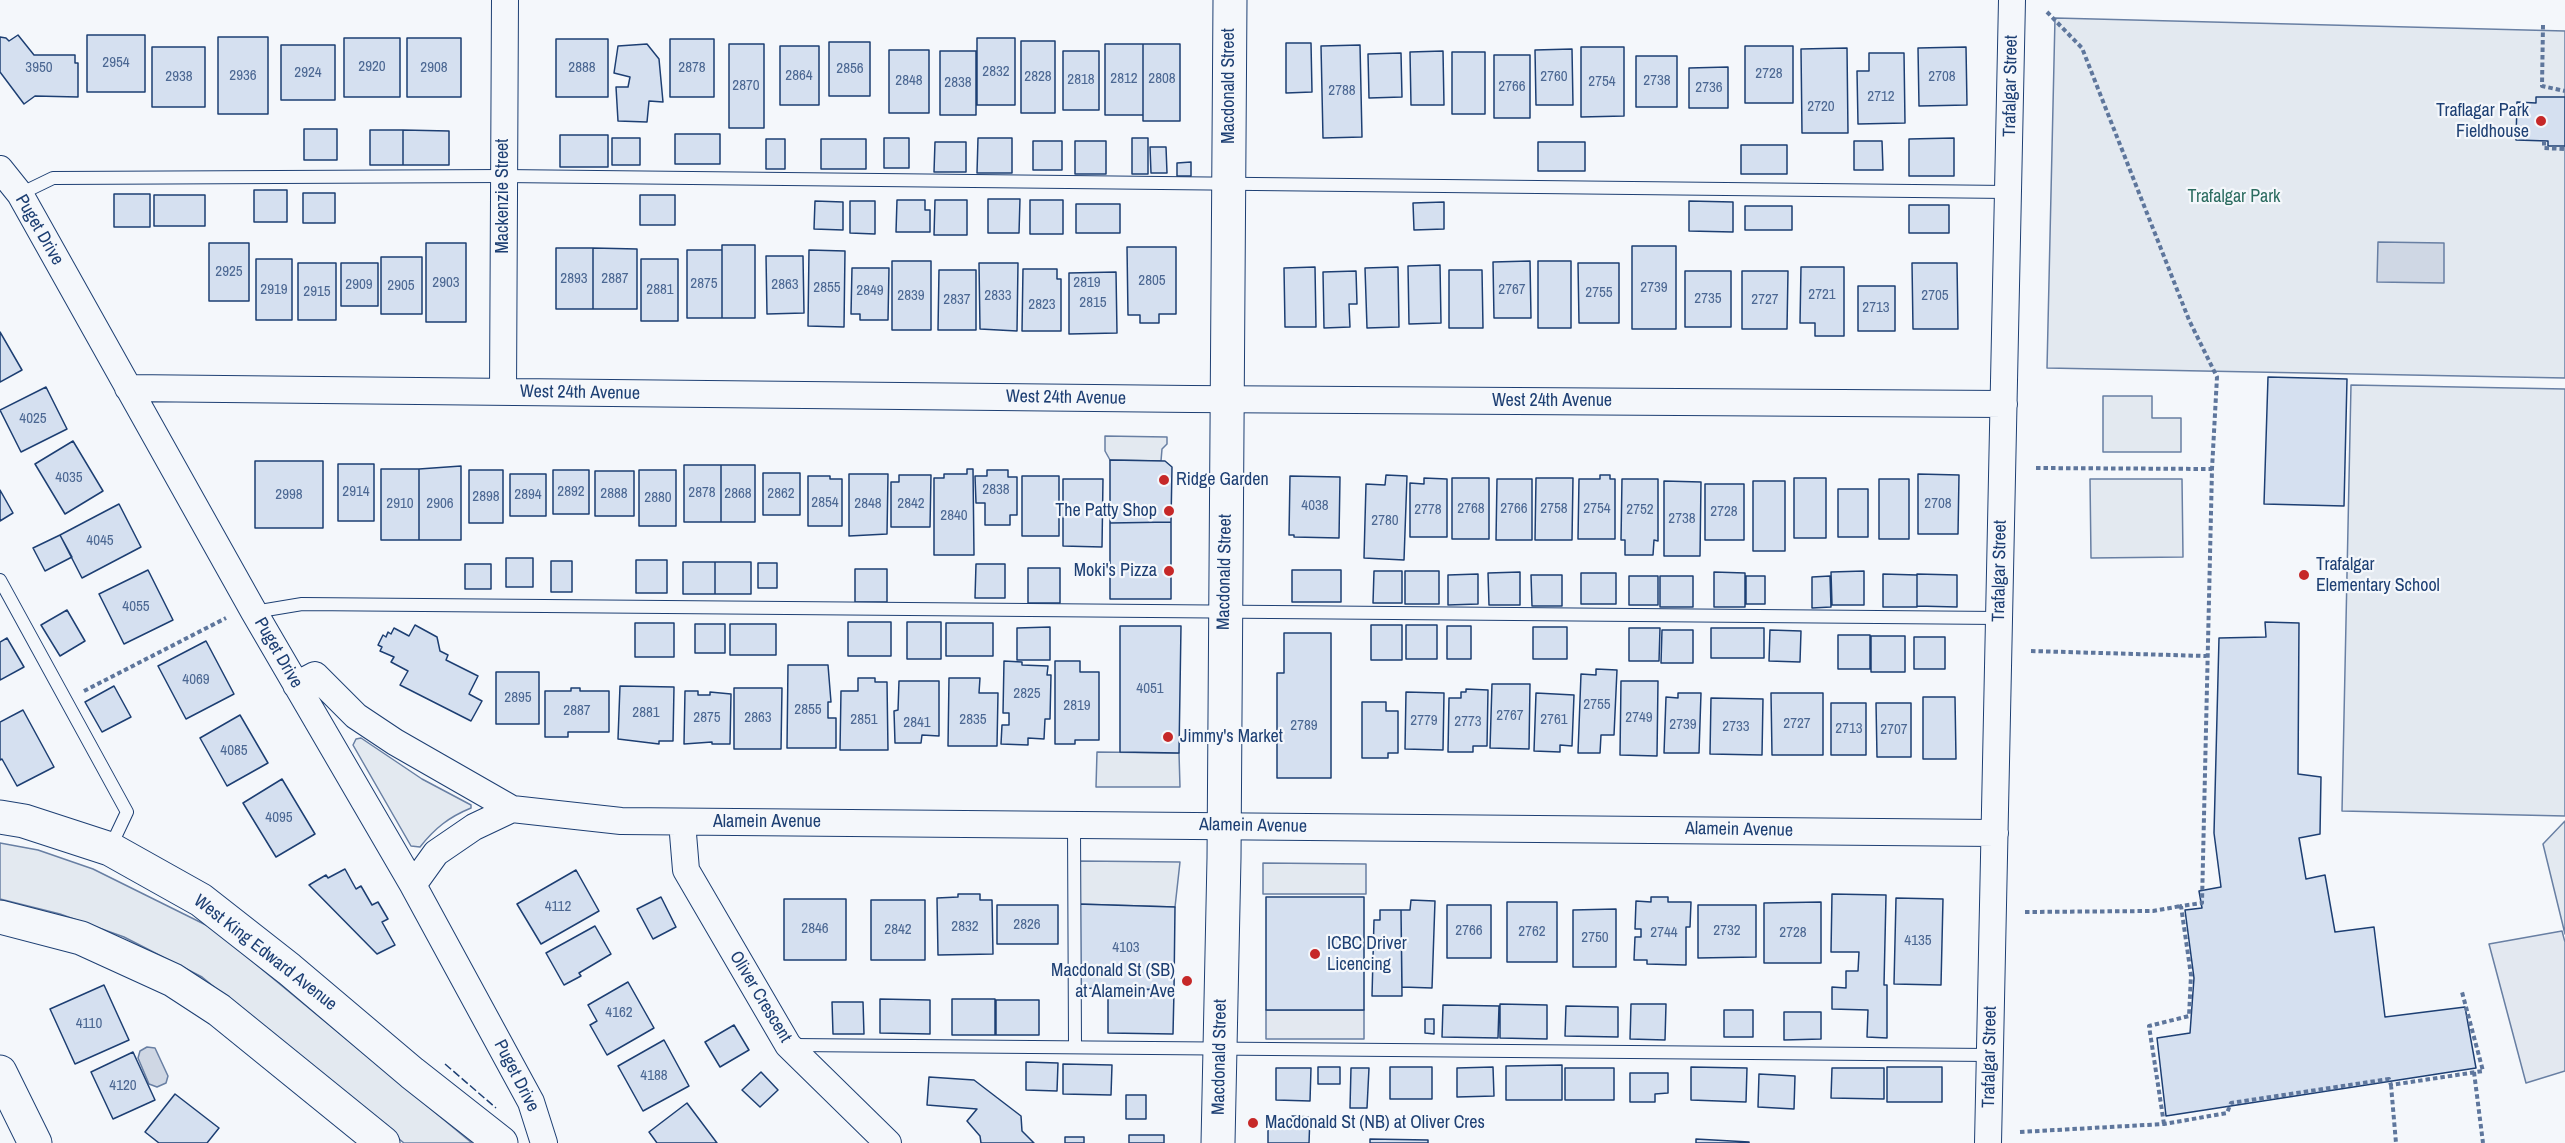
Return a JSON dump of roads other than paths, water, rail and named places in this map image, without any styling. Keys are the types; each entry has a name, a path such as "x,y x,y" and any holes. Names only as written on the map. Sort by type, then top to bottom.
{"street":[{"name":"Mackenzie Street","path":"503,392 505,0"},
{"name":"Macdonald Street","path":"1218,1143 1224,826 1230,0"},
{"name":"Trafalgar Street","path":"1988,1143 2012,0"},
{"name":"Puget Drive","path":"0,168 20,194 164,448 243,613 296,685 413,885 531,1101 544,1143"},
{"name":"West 24th Avenue","path":"128,388 2004,404"},
{"name":"Alamein Avenue","path":"296,685 315,675 356,716 395,742 512,809 621,821 1995,833"},
{"path":"413,885 436,853 474,827 512,809"},
{"name":"West King Edward Avenue","path":"0,817 24,821 110,849 201,900 501,1143"},
{"name":"Oliver Crescent","path":"682,822 686,870 788,1045 888,1143"},
{"path":"8,924 81,938 172,980 219,1010 383,1143"},
{"path":"0,1072 35,1143"}],"lane":[{"path":"20,194 53,178 503,176 2008,192"},
{"path":"0,580 127,812 110,849"},
{"path":"243,613 314,604 1999,618"},
{"path":"1074,825 1075,1047"},
{"path":"788,1045 1990,1055"}],"place":[{"name":"Traflagar Park Fieldhouse","path":"2541,121"},
{"name":"Ridge Garden","path":"1164,480"},
{"name":"The Patty Shop","path":"1169,511"},
{"name":"Moki's Pizza","path":"1169,571"},
{"name":"Trafalgar Elementary School","path":"2304,575"},
{"name":"Jimmy's Market","path":"1168,737"},
{"name":"ICBC Driver Licencing","path":"1315,954"},
{"name":"Macdonald St (SB) at Alamein Ave","path":"1187,981"},
{"name":"Macdonald St (NB) at Oliver Cres","path":"1253,1123"}],"park label":[{"name":"Trafalgar Park","path":"2234,197"}]}
